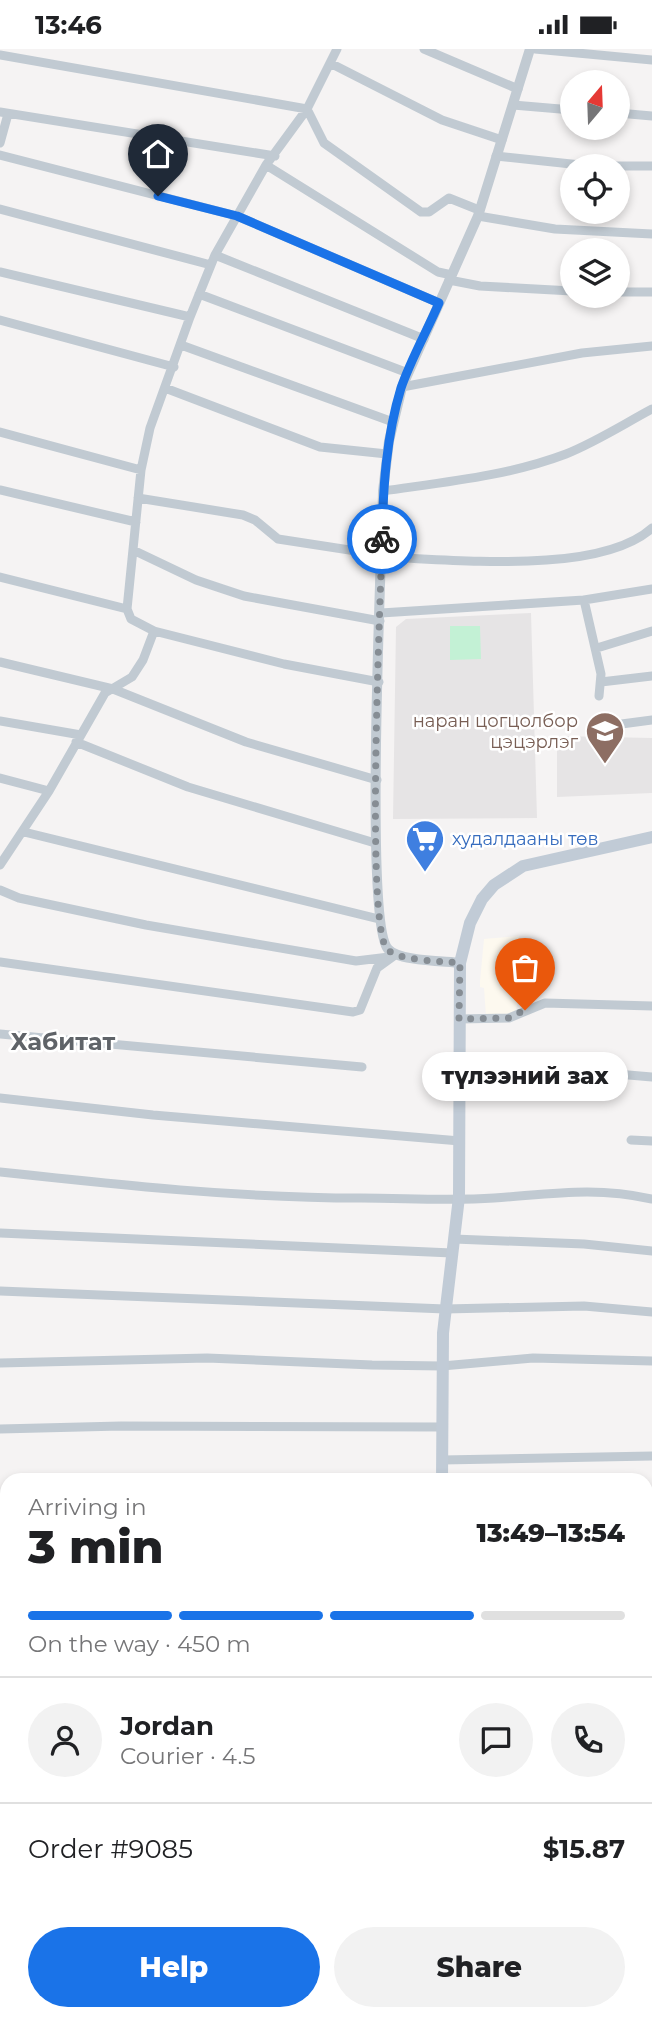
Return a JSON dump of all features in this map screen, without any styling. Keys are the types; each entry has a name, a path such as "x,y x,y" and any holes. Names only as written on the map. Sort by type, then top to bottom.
{"main road":[{"path":"442,1473 445,1309 459,1198 460,963 470,923 482,899 509,873 548,858 652,837"}],"street":[{"path":"335,49 307,110 266,165 215,254 190,317 165,388 141,470 127,609 131,619 154,631 285,664 379,682"},
{"path":"424,49 518,89"},
{"path":"395,955 382,941 375,843 383,491 387,454 402,387 479,213 532,49 652,60"},
{"path":"0,55 307,110"},
{"path":"330,63 442,120 502,140"},
{"path":"513,105 560,109"},
{"path":"307,110 324,143 421,212 429,212 449,198 479,213 555,229 652,234"},
{"path":"0,143 4,113 275,156"},
{"path":"630,114 652,116"},
{"path":"0,155 237,216 439,303"},
{"path":"496,156 590,166 652,166"},
{"path":"266,165 450,278 480,286 560,290"},
{"path":"0,209 211,265"},
{"path":"215,254 424,339"},
{"path":"0,272 190,317"},
{"path":"630,292 652,292"},
{"path":"199,294 408,373"},
{"path":"0,320 174,367"},
{"path":"181,345 393,422"},
{"path":"402,387 582,353 652,346"},
{"path":"165,388 320,447 387,454"},
{"path":"383,491 495,474 534,464 569,453 652,409"},
{"path":"0,432 141,470"},
{"path":"0,490 136,522"},
{"path":"138,498 243,515 255,520 278,539 382,556 533,561 572,557 627,542 652,528"},
{"path":"133,550 196,580 244,596 380,617 584,600 652,589"},
{"path":"0,577 127,609"},
{"path":"584,600 597,648 601,682 599,697"},
{"path":"0,865 24,832 105,693 132,677 143,660 154,631"},
{"path":"597,648 652,631"},
{"path":"0,662 113,688 246,741 377,780"},
{"path":"601,682 652,676"},
{"path":"614,725 652,720"},
{"path":"0,721 79,739 188,787 375,843"},
{"path":"0,778 49,791"},
{"path":"24,832 379,919"},
{"path":"0,890 19,898 146,925 356,961 395,955 460,963"},
{"path":"0,962 353,1012 360,1010 377,968 395,955"},
{"path":"459,1019 509,1018 545,1003 652,1006"},
{"path":"0,1034 362,1067"},
{"path":"547,1068 652,1077"},
{"path":"0,1098 153,1115 460,1141"},
{"path":"631,1140 652,1141"},
{"path":"0,1172 136,1187 306,1198 492,1198 586,1189 620,1192 652,1199"},
{"path":"0,1233 452,1253"},
{"path":"454,1239 584,1244 652,1251"},
{"path":"0,1291 445,1309 584,1306 652,1312"},
{"path":"0,1363 208,1358 293,1364 442,1366 533,1358 652,1361"},
{"path":"0,1429 121,1426 442,1427"},
{"path":"442,1460 652,1456"}],"shaded area":[{"path":"531,613 537,818 393,819 396,627 406,619"},
{"name":"наран цогцолбор цэцэрлэг","path":"557,736 652,738 652,793 557,797"},
{"path":"519,936 522,960 519,961 524,978 515,1013 486,1016 484,988 480,987 484,939"}],"green space":[{"path":"450,626 480,626 481,659 450,660"}],"way so far":[{"path":"382,539 375,843 382,941 395,955 460,963 459,1019 509,1018 525,1010"}],"place":[{"name":"наран цогцолбор цэцэрлэг","path":"605,765"},
{"name":"худалдааны төв","path":"425,873"},
{"name":"түлээний зах","path":"525,1010"}],"district":[{"name":"Хабитат","path":"63,1041"}],"route":[{"path":"158,196 237,216 439,303 402,387 393,422 383,491 382,539"}]}
